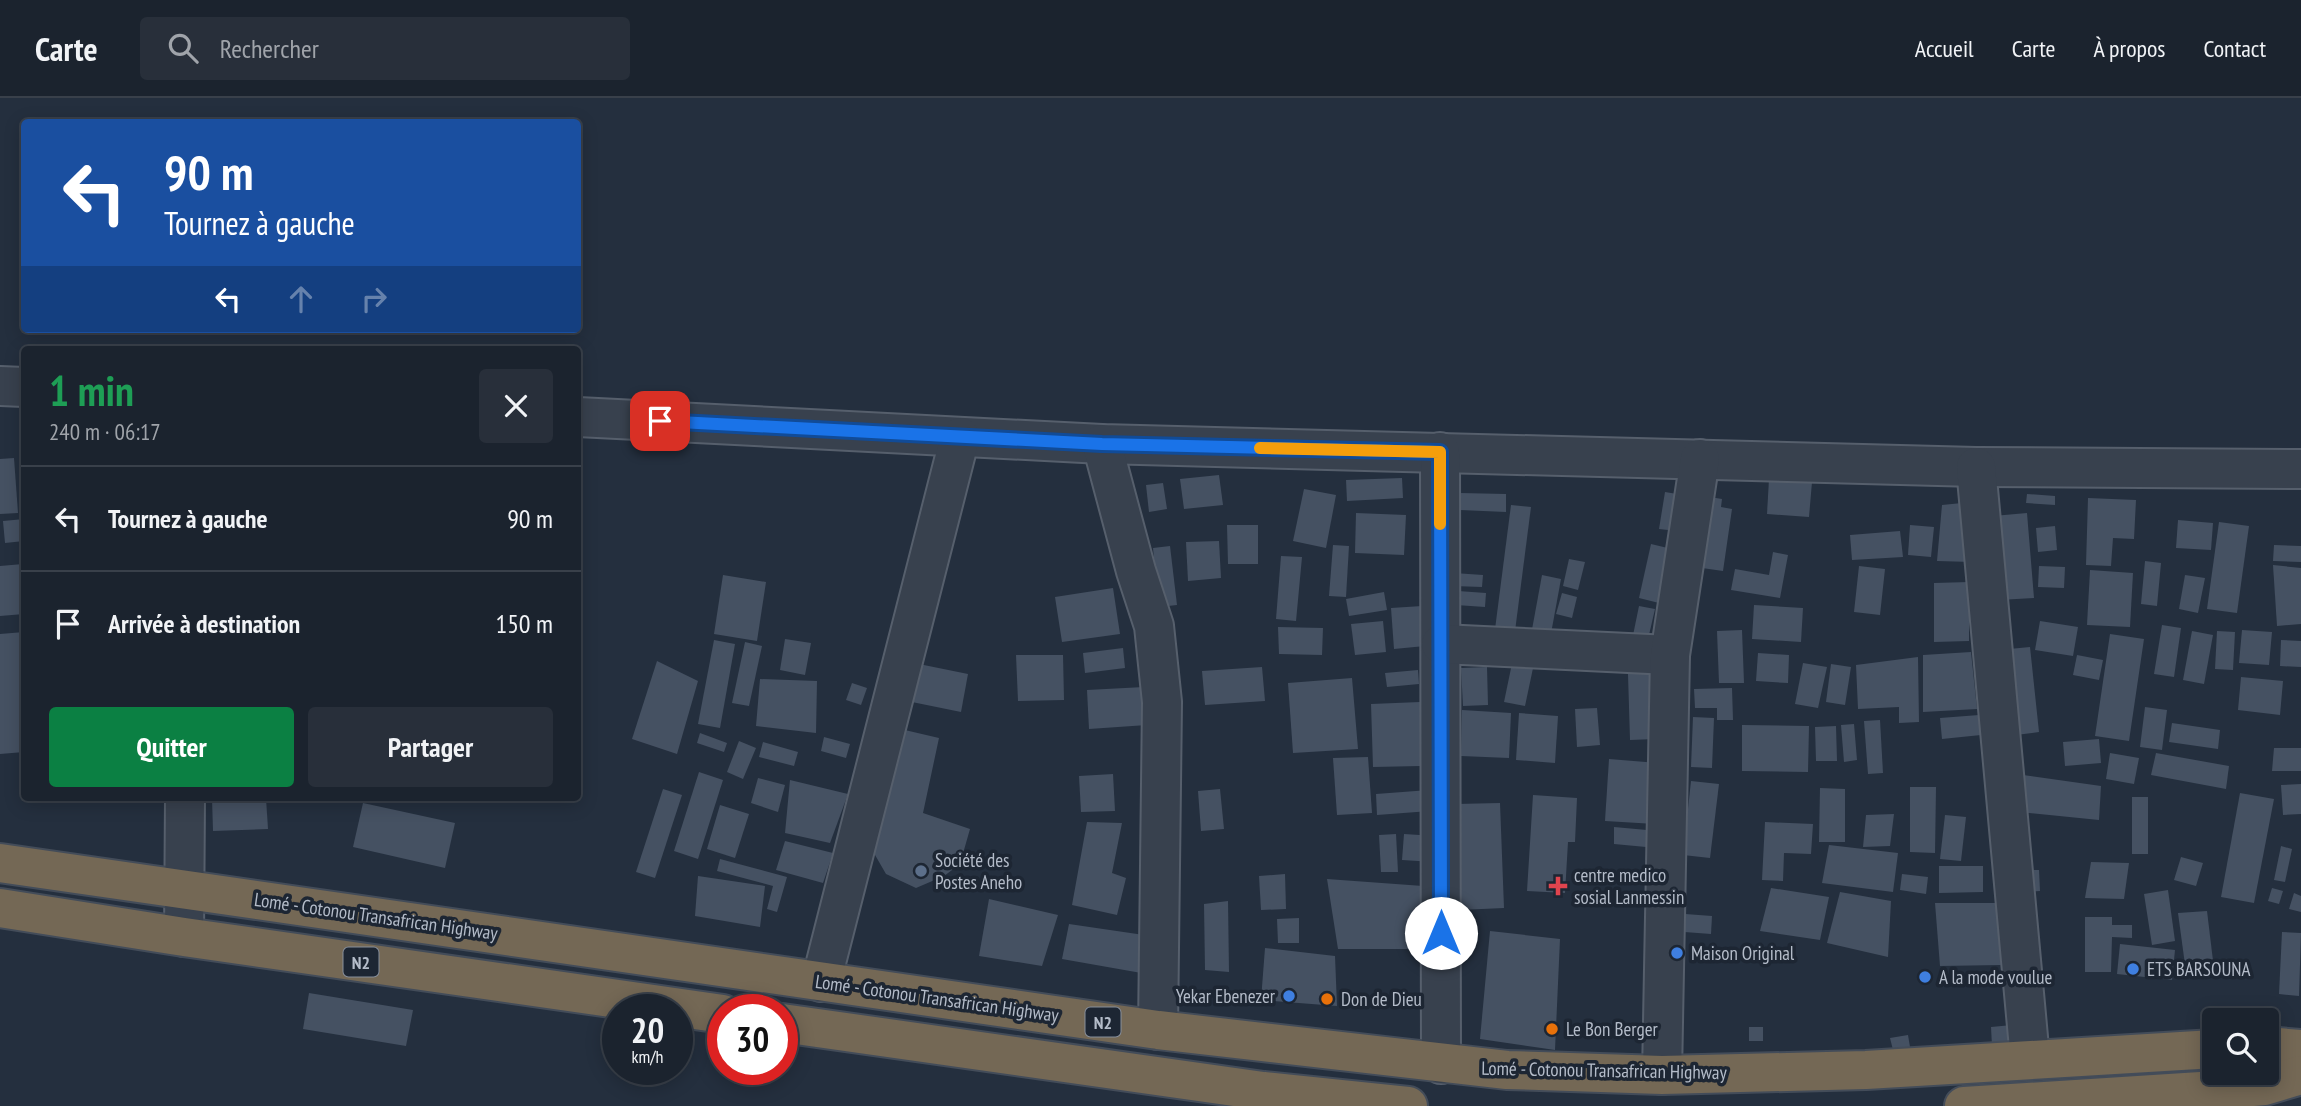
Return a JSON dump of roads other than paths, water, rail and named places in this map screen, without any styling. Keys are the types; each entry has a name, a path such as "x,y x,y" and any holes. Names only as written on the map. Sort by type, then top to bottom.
{"highway":[{"name":"Lomé - Cotonou Transafrican Highway","path":"0,863 1158,1030 1441,1064 1572,1073 1662,1075 1866,1070 2202,1050"},
{"name":"N2","path":"0,908 707,1012"},
{"path":"798,1025 1263,1091 1408,1106"},
{"path":"2279,1047 2301,1049"},
{"path":"1964,1106 2232,1089 2264,1086 2301,1075"}],"street":[{"path":"0,386 21,387"},
{"path":"581,416 1102,444 1976,467 2301,469"},
{"path":"821,982 960,437"},
{"path":"1102,444 1136,571 1154,626 1161,702 1158,1030"},
{"path":"1440,452 1441,1064"},
{"path":"1662,1075 1670,654 1700,459"},
{"path":"1976,467 2030,1059"},
{"path":"1441,644 1670,654"},
{"path":"184,937 185,801"}],"place":[{"name":"Société des Postes Aneho","path":"921,871"},
{"name":"centre medico sosial Lanmessin","path":"1558,886"},
{"name":"Maison Original","path":"1677,953"},
{"name":"ETS BARSOUNA","path":"2133,969"},
{"name":"A la mode voulue","path":"1925,977"},
{"name":"Yekar Ebenezer","path":"1289,996"},
{"name":"Don de Dieu","path":"1327,999"},
{"name":"Le Bon Berger","path":"1552,1029"}]}
